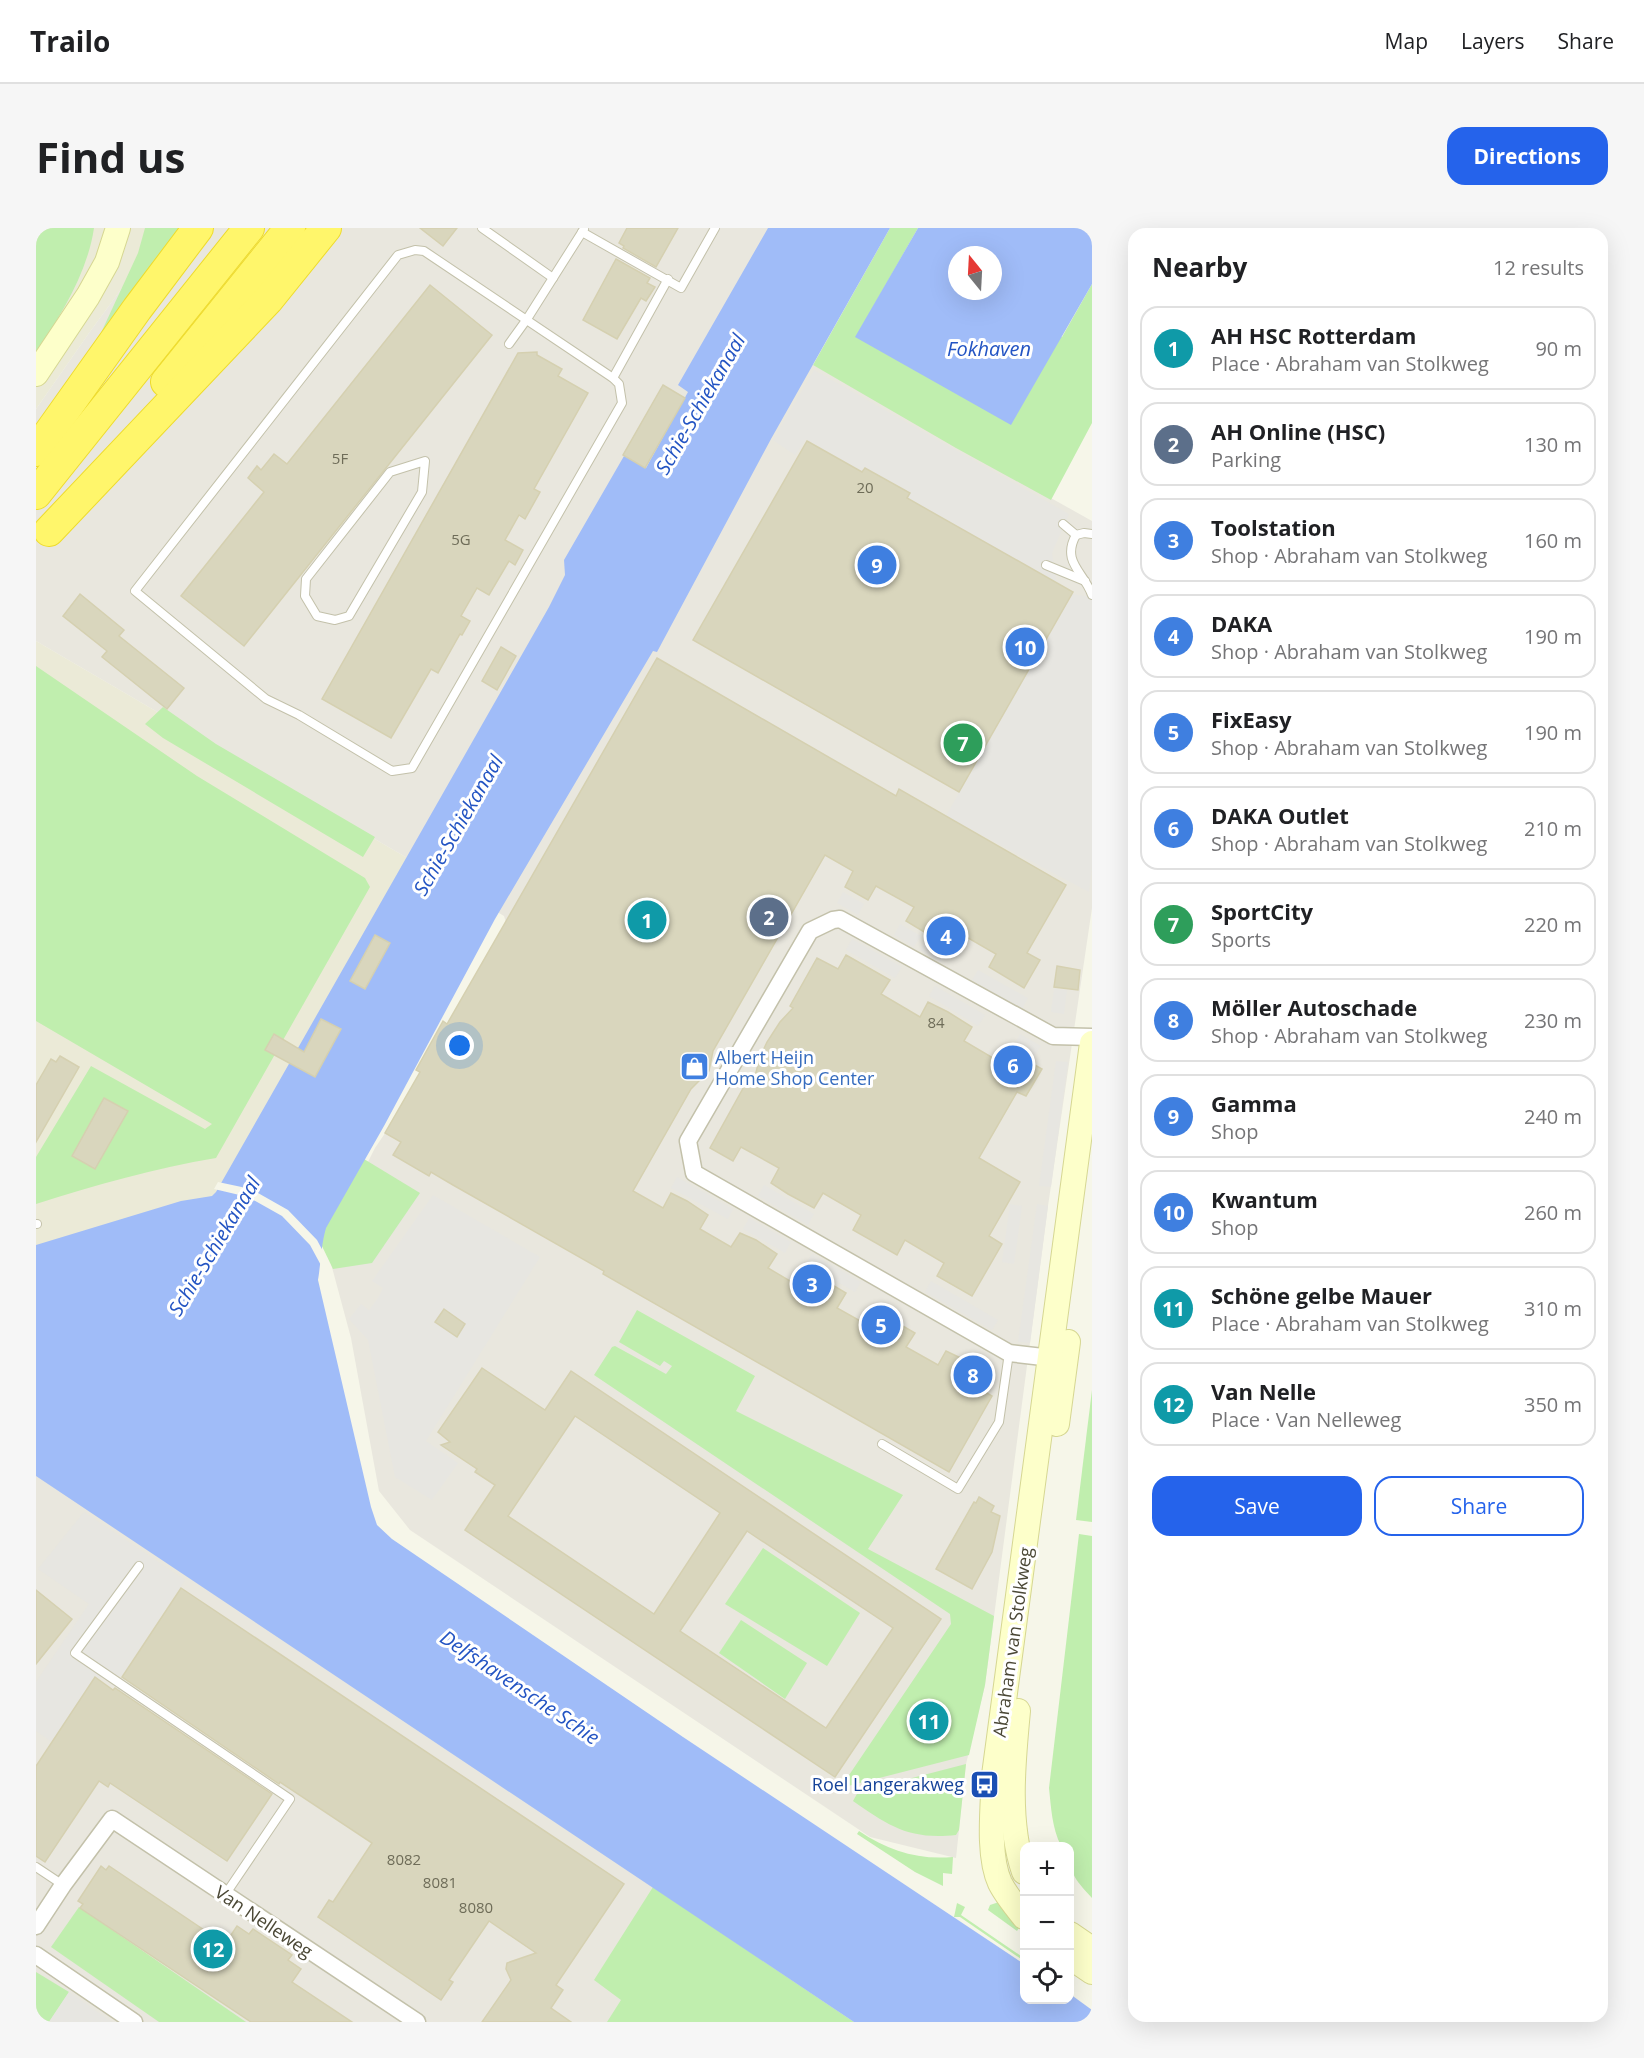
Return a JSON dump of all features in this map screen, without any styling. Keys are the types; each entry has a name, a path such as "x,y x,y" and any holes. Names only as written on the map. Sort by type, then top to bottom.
{"highway":[{"path":"36,451 198,228"},
{"path":"36,494 249,228"},
{"path":"42,539 290,228"},
{"path":"42,539 268,300 326,228"}],"street":[{"path":"36,357 64,315 92,261 102,228"},
{"path":"36,374 88,296 107,262 118,228"},
{"path":"1057,1359 1009,1353 694,1173 688,1141 810,931 833,920 840,919 1053,1036 1092,1037"},
{"name":"Abraham van Stolkweg","path":"1020,1858 1016,1843 1014,1756 1042,1513 1064,1382 1057,1359 1092,1043"},
{"name":"Abraham van Stolkweg","path":"1020,1911 1005,1890 996,1870 993,1817 994,1775 1057,1359 1092,1160"},
{"name":"Van Nelleweg","path":"63,1886 112,1819 417,2022"},
{"path":"36,1926 63,1886"},
{"path":"1074,1937 1092,1948"},
{"path":"36,1955 134,2022"},
{"path":"1074,1960 1092,1972"}],"lane":[{"path":"482,228 553,278"},
{"path":"509,344 583,230 681,288 716,228"},
{"path":"424,251 527,319 613,378 619,384 622,404 412,768 392,771 299,715 266,699 135,591 398,255 405,252 424,251"},
{"path":"613,378 668,279"},
{"path":"425,461 422,492 349,616 335,620 317,616 305,596 306,579 390,472 425,461"},
{"path":"1063,524 1076,535"},
{"path":"1092,534 1076,535 1071,544 1070,555 1073,564 1088,583 1092,595"},
{"path":"1046,565 1088,583"},
{"path":"882,1444 957,1489 999,1422 1009,1353"},
{"path":"139,1566 75,1653 290,1799 225,1895"},
{"path":"36,1867 63,1886"}],"shaded area":[{"path":"36,228 166,228 36,409"},
{"path":"166,228 776,228 726,316 1092,521 1092,908 1048,1206 985,1685 966,1764 956,1858 870,1837 410,1530 379,1491 351,1338 326,1245 375,1148 513,944 504,916 36,641 36,409"},
{"path":"814,370 1069,514 1052,553 1057,585 806,439 795,455 773,440"},
{"path":"1070,594 1092,597 1092,867 1089,892 946,816"},
{"path":"36,641 421,866 219,1213 36,1258"},
{"path":"843,892 864,904 858,915 837,903"},
{"path":"900,924 921,936 914,947 894,935"},
{"path":"852,939 902,967 895,978 846,950"},
{"path":"926,939 947,951 941,962 920,950"},
{"path":"978,970 1028,998 1022,1009 972,980"},
{"path":"935,986 985,1015 978,1026 929,996"},
{"path":"1054,989 1067,990 1064,1014 1051,1012"},
{"path":"1020,1034 1041,1046 1034,1057 1014,1045"},
{"path":"1056,1061 1068,1062 1051,1187 1039,1186"},
{"path":"677,1177 733,1209 728,1219 671,1188"},
{"path":"764,1185 814,1214 808,1225 758,1196"},
{"path":"433,1195 540,1257 426,1441 458,1463 432,1500 395,1477 368,1340 349,1319 361,1304 369,1310 378,1298 383,1288 372,1281"},
{"path":"1010,1204 1022,1206 1014,1264 1002,1262"},
{"path":"1037,1204 1048,1206 1030,1343 1018,1342"},
{"path":"749,1218 791,1242 785,1253 743,1229"},
{"path":"812,1254 861,1282 855,1292 806,1264"},
{"path":"931,1281 998,1320 992,1330 925,1292"},
{"path":"36,1450 899,2022 36,2022"},
{"path":"84,1512 185,1580 122,1676 95,1678 52,1742 36,1731 36,1682 89,1604 38,1569"},
{"path":"69,1992 112,2022 49,2022"}],"green space":[{"path":"36,228 94,228 79,278 36,354"},
{"path":"145,228 179,228 94,348 138,253"},
{"path":"890,228 918,228 856,337 1062,337 1092,284 1092,423 1051,500 813,365"},
{"path":"36,666 197,776 365,878 370,887 216,1158 126,1178 36,1204 36,1157 91,1066 205,1129 212,1124 36,1021"},
{"path":"163,707 216,744 375,837 363,857 163,738 145,724"},
{"path":"364,1159 420,1193 372,1263 333,1269 321,1244 325,1228"},
{"path":"637,1310 755,1376 736,1411 903,1495 868,1549 994,1616 985,1685 969,1755 848,1786 843,1784 951,1624 950,1614 594,1375 612,1347 615,1346 666,1374 672,1366 664,1361 660,1366 619,1342"},
{"path":"1092,1390 1092,1522 1076,1520"},
{"path":"1079,1534 1092,1536 1092,1898 1074,1875 1074,1842 1059,1842 1058,1839 1052,1817 1049,1788"},
{"path":"763,1548 860,1613 827,1666 725,1604"},
{"path":"741,1620 807,1663 785,1699 719,1653"},
{"path":"966,1764 959,1830 956,1835 912,1833 889,1824 853,1801 858,1792"},
{"path":"859,1831 881,1844 904,1853 927,1857 953,1857 952,1874 943,1873 943,1886 915,1872 857,1834"},
{"path":"653,1887 854,2022 607,2022 621,2000 594,1980"},
{"path":"1005,1900 1020,1920 1017,1931 988,1910 990,1905"},
{"path":"957,1903 965,1907 961,1915 1020,1955 1020,1958 960,1917 954,1917"},
{"path":"79,1907 246,2022 159,2022 51,1947"},
{"path":"36,1972 69,1992 49,2022 36,2022"}],"water":[{"path":"768,228 890,228 771,439 657,652 653,651 495,919 384,1126 326,1228 318,1280 371,1507 377,1525 392,1539 683,1737 1020,1961 1020,2004 1074,2004 1074,1997 1092,2010 1092,2022 854,2022 36,1476 36,1245 181,1201 212,1196 216,1192 549,607 565,575 564,560 624,456 646,468 688,392 678,385"},
{"name":"Fokhaven","path":"918,228 1092,228 1092,284 1011,425 855,337"}],"pier":[{"path":"218,1182 251,1189 288,1210 317,1240 325,1255 323,1269 310,1245 282,1216 248,1197 214,1189"}],"building":[{"path":"420,228 457,228 443,246"},
{"path":"627,228 678,228 656,267 623,248 624,246 619,243"},
{"path":"616,259 650,278 647,283 655,287 646,301 641,298 617,339 583,320"},
{"path":"430,285 492,335 244,646 181,596 264,492 248,478 257,466 261,470 274,454 287,464"},
{"path":"537,352 537,355 562,369 558,376 588,393 534,489 540,492 525,519 519,515 505,540 523,550 515,565 509,561 489,595 477,588 461,616 470,621 462,635 460,634 438,673 431,669 391,738 322,699 518,353"},
{"path":"663,385 685,398 645,468 623,455"},
{"path":"807,441 862,472 865,468 910,493 907,498 1073,592 959,792 693,640"},
{"path":"80,594 124,630 119,636 184,688 167,709 102,657 107,651 63,616"},
{"path":"501,647 516,656 497,690 482,681"},
{"path":"657,658 896,796 899,789 1066,885 1027,953 1040,960 1024,988 989,967 996,954 958,932 949,947 906,921 914,907 876,886 868,900 845,887 853,871 825,855 713,1051 709,1071 691,1089 633,1191 663,1208 671,1193 687,1201 708,1215 700,1229 731,1247 740,1233 756,1240 777,1254 768,1268 800,1287 808,1272 846,1293 837,1308 869,1326 877,1311 915,1333 906,1347 938,1365 946,1351 983,1372 975,1386 992,1396 949,1472 603,1274 604,1271 431,1172 429,1176 393,1155 401,1142 385,1133 420,1072 416,1070 443,1021 447,1024"},
{"path":"375,935 390,943 365,989 350,981"},
{"path":"846,955 890,980 881,994 920,1017 928,1002 972,1027 964,1041 1003,1064 1010,1051 1042,1069 1026,1096 1017,1092 979,1158 1020,1182 989,1236 1002,1244 972,1296 937,1276 944,1263 905,1240 897,1255 853,1230 861,1215 823,1193 814,1208 771,1183 779,1168 741,1147 733,1161 710,1148 751,1074 755,1076 767,1042 780,1022 793,1008 790,1006 817,958 838,969"},
{"path":"1057,966 1080,970 1078,990 1054,987"},
{"path":"321,1019 341,1029 315,1077 265,1050 274,1034 304,1052"},
{"path":"60,1056 79,1067 36,1142 36,1085 51,1059 56,1062"},
{"path":"104,1098 128,1111 95,1169 72,1156"},
{"path":"444,1309 465,1324 457,1337 435,1322"},
{"path":"482,1368 545,1410 571,1371 941,1619 835,1777 465,1530 495,1485 475,1472 477,1469 441,1445 450,1442 438,1432","holes":["575,1416 720,1513 654,1614 508,1516","747,1531 893,1628 826,1728 680,1631"]},
{"path":"979,1497 994,1506 991,1512 1000,1516 992,1552 972,1589 936,1569"},
{"path":"181,1588 624,1884 556,1985 563,1990 551,2008 571,2022 482,2022 511,1980 506,1969 507,1963 536,1953 489,1921 449,1980 453,1982 441,2000 318,1917 329,1900 333,1902 372,1843 280,1782 279,1784 122,1677"},
{"path":"36,1590 72,1619 36,1664"},
{"path":"95,1677 113,1690 115,1688 272,1794 227,1861 110,1783 108,1787 99,1781 45,1862 36,1856 36,1766"},
{"path":"101,1866 106,1870 109,1866 225,1944 237,1926 249,1934 253,1929 292,1955 288,1960 301,1969 292,1982 352,2022 251,2022 80,1908 83,1904 78,1901"}],"place":[{"name":"Gamma","path":"877,565"},
{"name":"Kwantum","path":"1025,647"},
{"name":"SportCity","path":"963,743"},
{"name":"AH Online (HSC)","path":"769,917"},
{"name":"AH HSC Rotterdam","path":"647,920"},
{"name":"DAKA","path":"946,936"},
{"name":"DAKA Outlet","path":"1013,1065"},
{"name":"Albert Heijn Home Shop Center","path":"694,1067"},
{"name":"Toolstation","path":"812,1284"},
{"name":"FixEasy","path":"881,1325"},
{"name":"Möller Autoschade","path":"973,1375"},
{"name":"Schöne gelbe Mauer","path":"929,1721"},
{"name":"Roel Langerakweg","path":"985,1784"},
{"name":"Van Nelle","path":"213,1949"}],"water label":[{"name":"Schie-Schiekanaal","path":"700,404"},
{"name":"Schie-Schiekanaal","path":"458,825"},
{"name":"Schie-Schiekanaal","path":"214,1246"},
{"name":"Delfshavensche Schie","path":"520,1687"}]}
